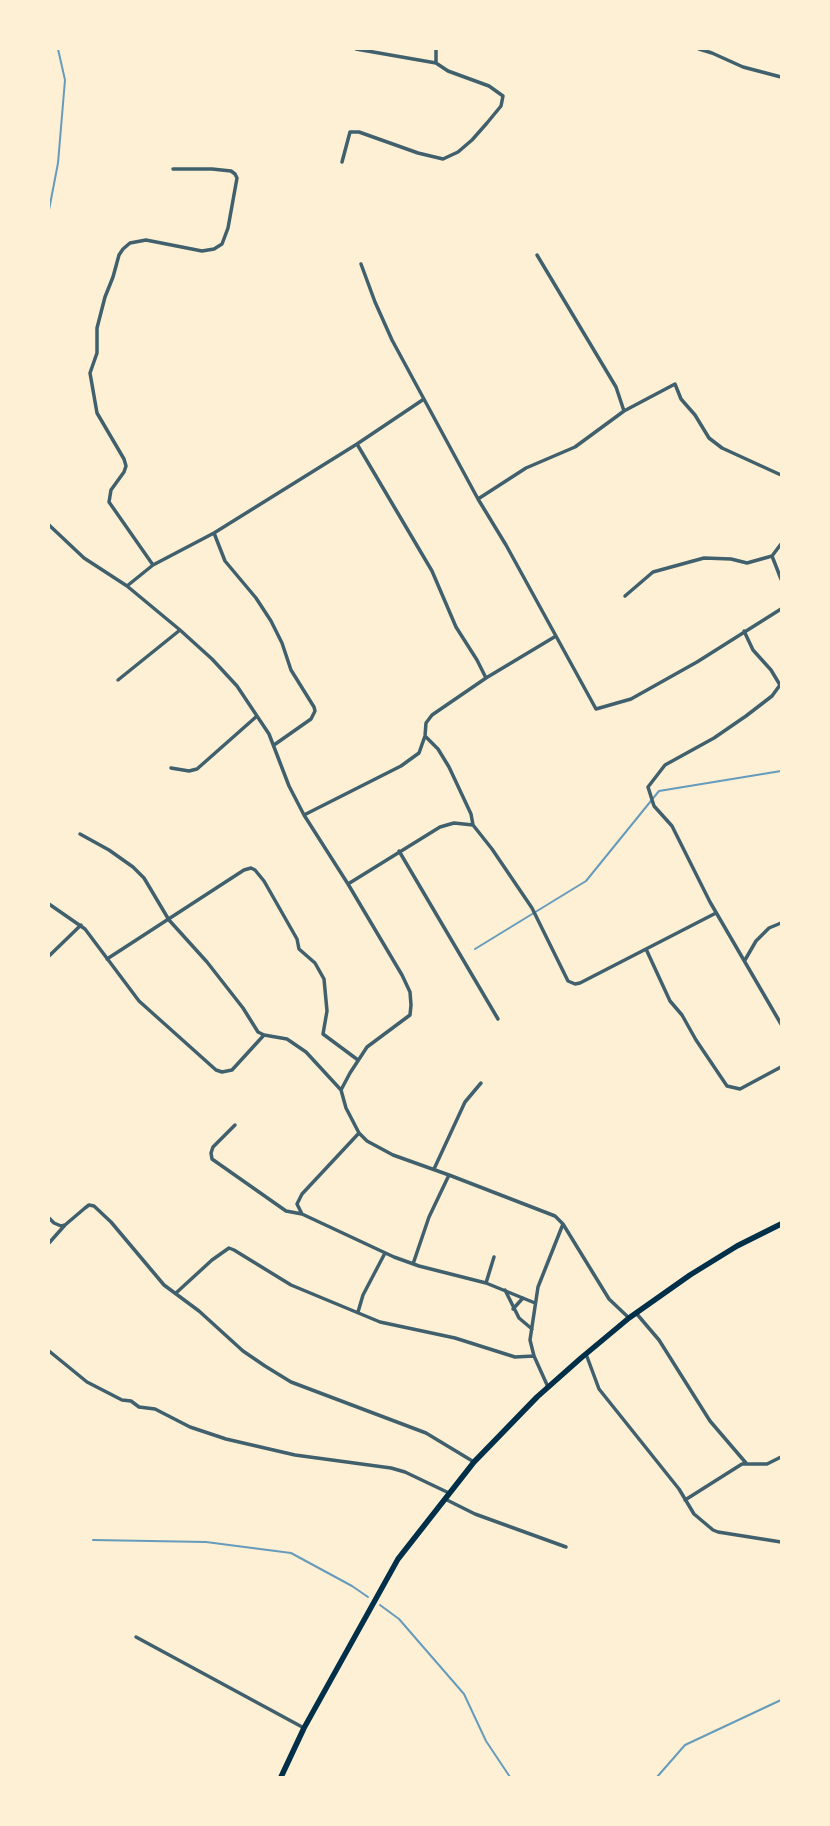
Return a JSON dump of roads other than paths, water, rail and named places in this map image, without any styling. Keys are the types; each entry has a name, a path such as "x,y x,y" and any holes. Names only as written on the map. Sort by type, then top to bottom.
{"highway":[{"path":"281,1777 304,1728 398,1559 474,1462 548,1387 629,1318 690,1275 737,1246 781,1224"}],"street":[{"path":"342,162 350,132 359,132 418,153 444,159 458,152 472,140 500,106 503,96 489,86 448,71 436,63 356,49"},
{"path":"436,49 436,63"},
{"path":"699,49 712,53 743,67 781,77"},
{"path":"153,565 109,502 111,490 124,472 126,466 124,459 97,413 90,372 97,353 97,328 105,296 113,277 119,255 123,249 136,241 146,240 202,251 214,249 222,244 228,228 237,178 235,174 231,171 212,169 173,169"},
{"path":"537,255 616,387 624,411"},
{"path":"361,264 389,334 478,499 596,709 631,699 697,662 781,609"},
{"path":"478,499 526,468 575,447 624,411 675,384 681,399 695,414 709,438 722,448 781,475"},
{"path":"126,586 153,565 214,533 357,444 424,399"},
{"path":"357,444 432,570 456,627 477,660 486,678"},
{"path":"49,525 84,558 126,586 180,630 212,658 237,686 269,734 289,786 304,815 348,884 402,975 410,992 410,1015 367,1047 341,1090"},
{"path":"214,533 225,561 256,598 271,621 282,644 291,670 314,707 315,711 311,719 274,745"},
{"path":"625,596 653,572 704,558 731,559 747,563 772,556 781,544"},
{"path":"772,556 781,579"},
{"path":"118,680 180,630"},
{"path":"744,631 753,650 771,670 780,685 772,696 746,716 714,738 666,765 648,787 654,806 672,826 716,913 745,960 781,1024"},
{"path":"304,815 401,766 419,754 426,736 426,723 432,715 486,678 556,636"},
{"path":"170,768 189,771 197,769 258,716"},
{"path":"426,736 438,749 449,767 471,814 473,825 492,849 532,908 568,981 575,984 580,983 716,913"},
{"path":"348,884 440,827 454,823 473,825"},
{"path":"80,834 110,850 133,867 151,888 169,920 207,962 243,1008 258,1032 264,1035 287,1040 306,1052 341,1090 346,1108 359,1133 367,1141 388,1153 434,1169 555,1216 563,1224 610,1299 629,1318"},
{"path":"399,851 498,1019"},
{"path":"107,959 244,870 251,868 256,870 297,939 299,949 315,963 324,979 328,1011 323,1034 358,1060"},
{"path":"49,904 81,925 139,1001 216,1070 222,1072 232,1070 264,1035"},
{"path":"745,960 756,941 769,928 781,923"},
{"path":"49,956 81,925"},
{"path":"646,949 670,1000 682,1015 696,1040 727,1086 740,1089 781,1067"},
{"path":"434,1169 465,1102 481,1083"},
{"path":"235,1125 213,1147 211,1153 212,1159 286,1212 302,1214 385,1253 413,1264 486,1283 536,1303"},
{"path":"302,1214 297,1204 302,1194 359,1133"},
{"path":"413,1264 429,1217 449,1175"},
{"path":"49,1243 65,1225 89,1205 98,1209 164,1285 243,1351 281,1377 426,1433 474,1462"},
{"path":"49,1218 54,1223 61,1226 65,1225"},
{"path":"548,1387 534,1356 530,1340 538,1287 563,1224"},
{"path":"176,1294 212,1260 229,1248 291,1285 380,1322 455,1338 514,1357 534,1356"},
{"path":"358,1312 363,1295 385,1253"},
{"path":"486,1283 494,1257"},
{"path":"505,1290 519,1318 532,1329"},
{"path":"513,1308 523,1298"},
{"path":"636,1314 656,1335 710,1421 746,1463"},
{"path":"49,1351 88,1382 122,1400 131,1401 139,1407 154,1409 190,1427 226,1439 295,1455 390,1468 405,1472 449,1493"},
{"path":"586,1354 600,1389 675,1482 694,1514 713,1530 781,1542"},
{"path":"685,1500 742,1464 768,1464 781,1456"},
{"path":"445,1499 475,1514 566,1547"},
{"path":"136,1637 304,1728"}],"waterway":[{"path":"49,210 58,163 65,80 58,49"},
{"path":"475,949 586,881 659,791 781,771"},
{"path":"93,1540 206,1542 291,1553 352,1586 368,1597"},
{"path":"380,1605 399,1619 464,1694 486,1741 510,1777"},
{"path":"657,1777 685,1745 781,1700"}]}
